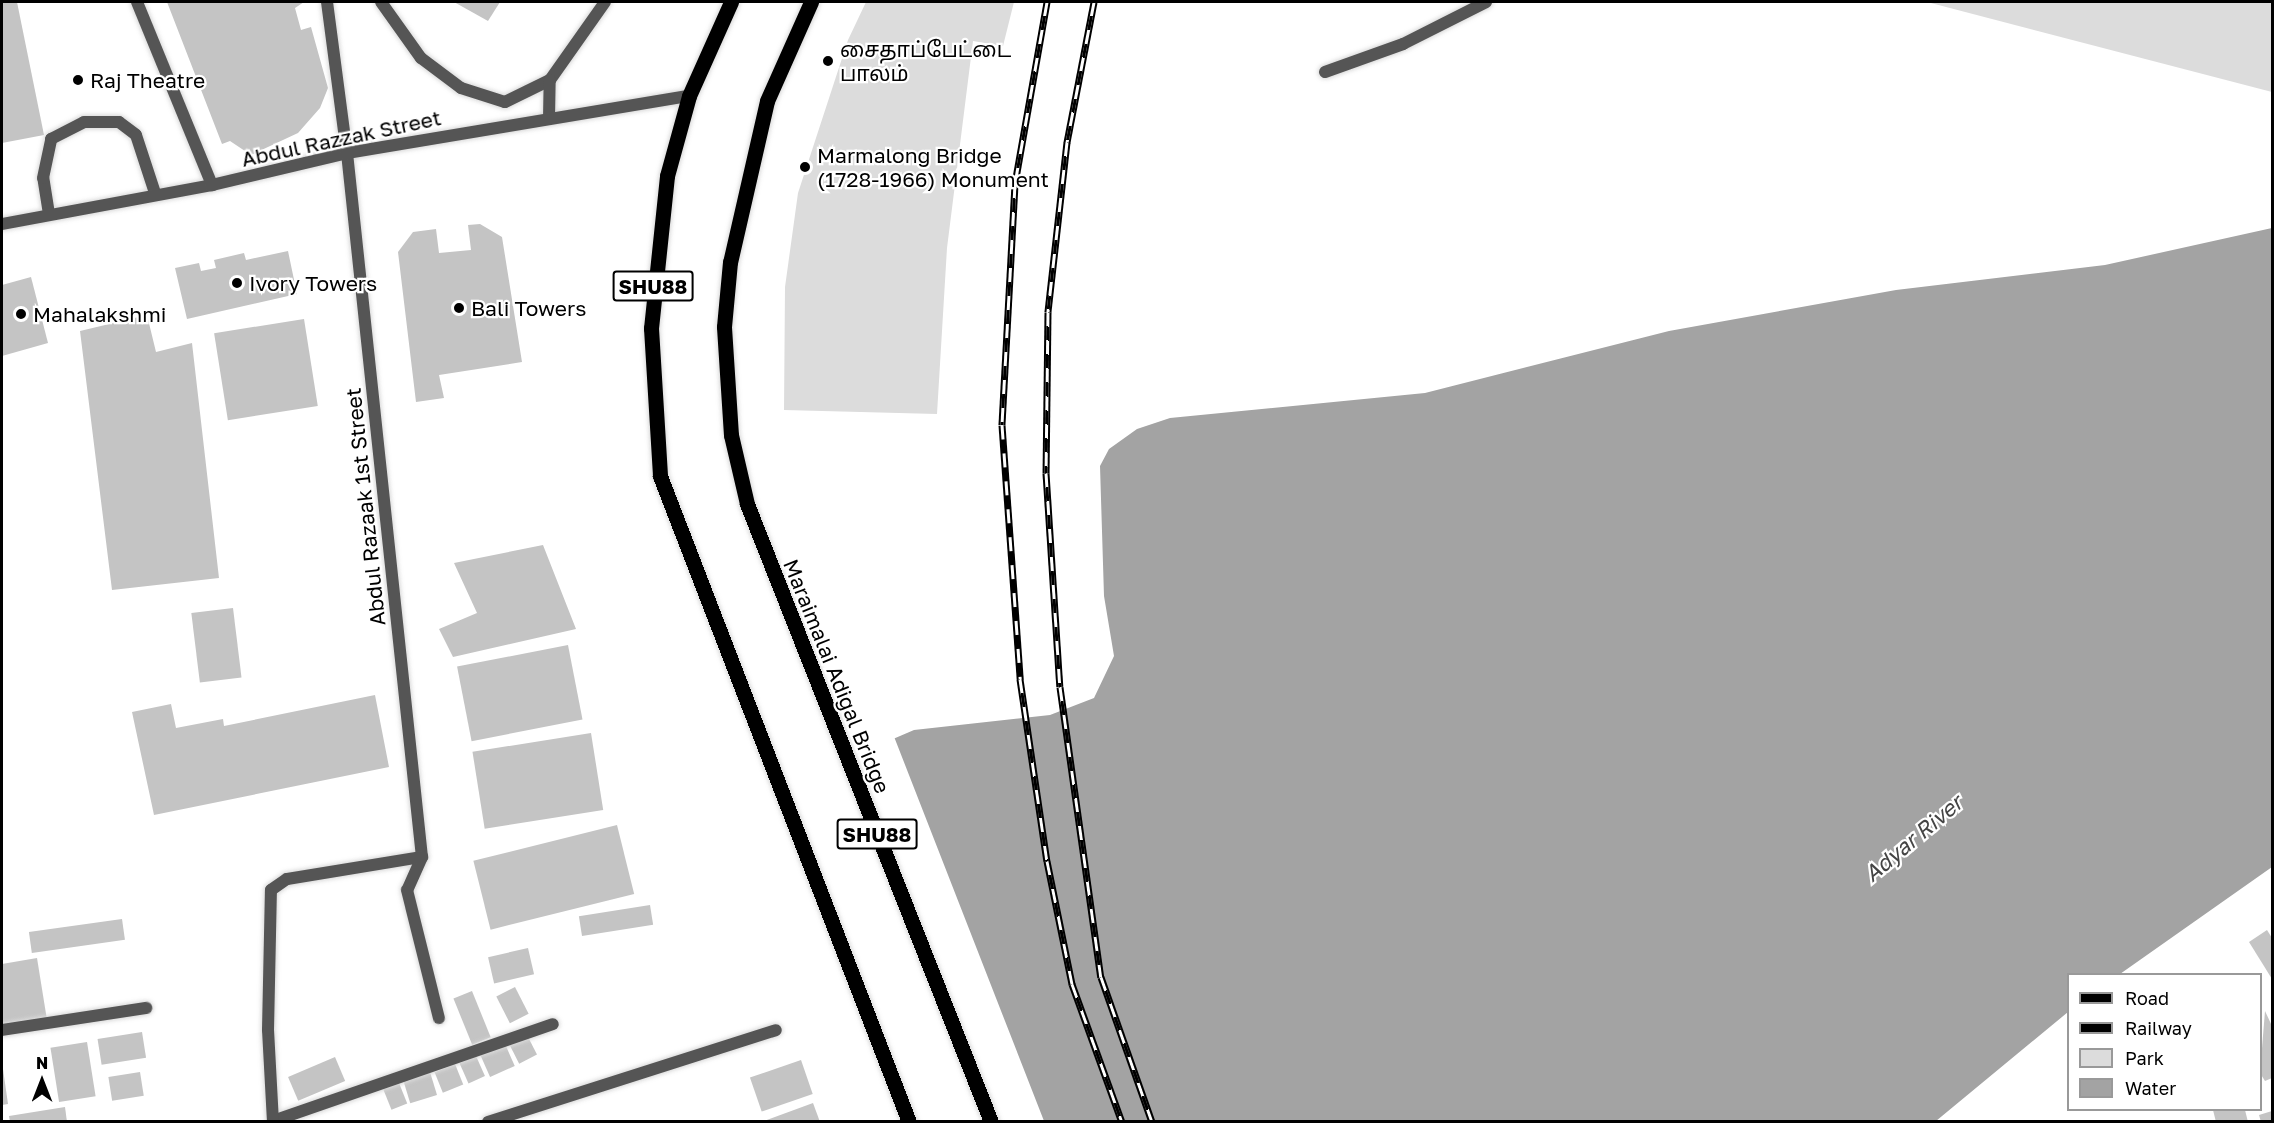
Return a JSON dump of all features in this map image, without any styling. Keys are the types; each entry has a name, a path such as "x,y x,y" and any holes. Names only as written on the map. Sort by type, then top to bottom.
{"main road":[{"name":"SHU88","path":"731,2 689,96 667,176 651,328 660,476 697,577 909,1122"},
{"name":"Maraimalai Adigal Bridge","path":"811,2 767,101 746,179 724,327 738,476 763,547 991,1122"}],"street":[{"path":"137,2 212,185"},
{"name":"Abdul Razaak 1st Street","path":"327,2 347,153 422,856"},
{"path":"381,2 421,58 461,88 505,102 550,80 605,2"},
{"path":"1325,72 1403,44 1486,2"},
{"path":"549,118 550,80"},
{"name":"Abdul Razzak Street","path":"2,224 155,193 212,185 347,153 689,96"},
{"path":"49,214 43,178 51,140 84,122 119,122 136,135 155,193"},
{"path":"422,856 407,890 439,1018"},
{"path":"422,856 287,879 271,890 268,1030 273,1121 553,1024"},
{"path":"2,1030 146,1008"},
{"path":"488,1122 776,1030"}],"green space":[{"path":"866,2 1014,2 1003,46 973,41 947,248 937,414 784,410 785,287 798,193 848,40"},
{"path":"1927,2 2272,2 2272,92"}],"water":[{"name":"Adyar River","path":"2272,228 2272,867 2121,973 2067,973 2067,1013 1936,1121 923,1121 945,1067 939,1006 886,742 914,730 1050,715 1094,698 1114,656 1104,596 1100,466 1109,449 1137,429 1170,418 1425,393 1669,331 1896,290 2105,265"}],"pier":[{"path":"893,734 1044,1121 920,1122 942,1067 936,1007 908,867 876,762 884,740"}],"building":[{"path":"2,2 17,2 44,135 2,143"},
{"path":"167,2 304,2 295,8 301,30 311,27 328,88 320,108 298,133 251,155 230,141 222,144"},
{"path":"454,2 500,2 488,21"},
{"name":"Bali Towers","path":"480,224 502,237 522,362 439,375 444,398 416,402 398,252 413,232 436,229 439,253 471,250 468,225"},
{"name":"Ivory Towers","path":"288,251 297,294 187,319 175,268 199,263 201,271 216,268 214,260 244,253 246,260"},
{"name":"Mahalakshmi","path":"31,277 48,343 2,356 2,285"},
{"path":"147,315 156,352 192,343 219,578 112,590 80,331"},
{"path":"304,319 318,406 228,420 214,333"},
{"path":"543,545 576,629 453,657 439,629 477,613 454,563"},
{"path":"233,608 242,677 200,683 191,613"},
{"path":"568,645 583,720 472,741 457,667"},
{"path":"375,695 389,767 154,815 132,712 171,704 176,728 223,719 224,726"},
{"path":"591,733 603,810 485,829 472,752"},
{"path":"617,825 634,894 491,930 473,861"},
{"path":"650,905 653,925 582,936 579,916"},
{"path":"122,919 125,940 32,953 29,932"},
{"path":"2267,930 2272,938 2272,979 2249,942"},
{"path":"528,948 534,974 494,984 488,957"},
{"path":"37,958 47,1020 2,1027 2,964"},
{"path":"515,987 529,1014 510,1023 496,997"},
{"path":"472,991 491,1037 472,1045 453,998"},
{"path":"2265,1011 2272,1026 2272,1078 2265,1081 2262,1076"},
{"path":"142,1032 146,1058 102,1065 98,1039"},
{"path":"527,1035 537,1055 519,1064 509,1044"},
{"path":"87,1042 96,1096 59,1102 50,1048"},
{"path":"505,1044 515,1066 490,1077 480,1055"},
{"path":"476,1056 485,1076 469,1083 460,1063"},
{"path":"335,1057 345,1081 298,1101 288,1077"},
{"path":"801,1060 813,1094 762,1112 750,1078"},
{"path":"455,1064 463,1084 443,1093 435,1072"},
{"path":"2,1070 8,1104 2,1105"},
{"path":"140,1072 144,1096 112,1101 108,1077"},
{"path":"430,1072 437,1095 410,1103 403,1080"},
{"path":"399,1083 407,1103 391,1110 383,1089"},
{"path":"813,1103 820,1122 764,1122 764,1121"},
{"path":"65,1107 67,1122 10,1122 9,1116"},
{"path":"2213,1111 2245,1111 2248,1122 2216,1122"},
{"path":"2272,1111 2272,1122 2261,1122 2259,1115"}],"railway":[{"path":"1047,2 1015,184 1002,425 1020,679 1047,861 1072,984 1122,1122"},
{"path":"1094,2 1067,142 1048,312 1046,473 1060,687 1101,977 1152,1122"}],"place":[{"name":"சைதாப்பேட்டை பாலம்","path":"828,61"},
{"name":"Raj Theatre","path":"78,80"},
{"name":"Marmalong Bridge (1728-1966) Monument","path":"805,167"},
{"name":"Ivory Towers","path":"237,283"},
{"name":"Bali Towers","path":"459,308"},
{"name":"Mahalakshmi","path":"21,314"}]}
